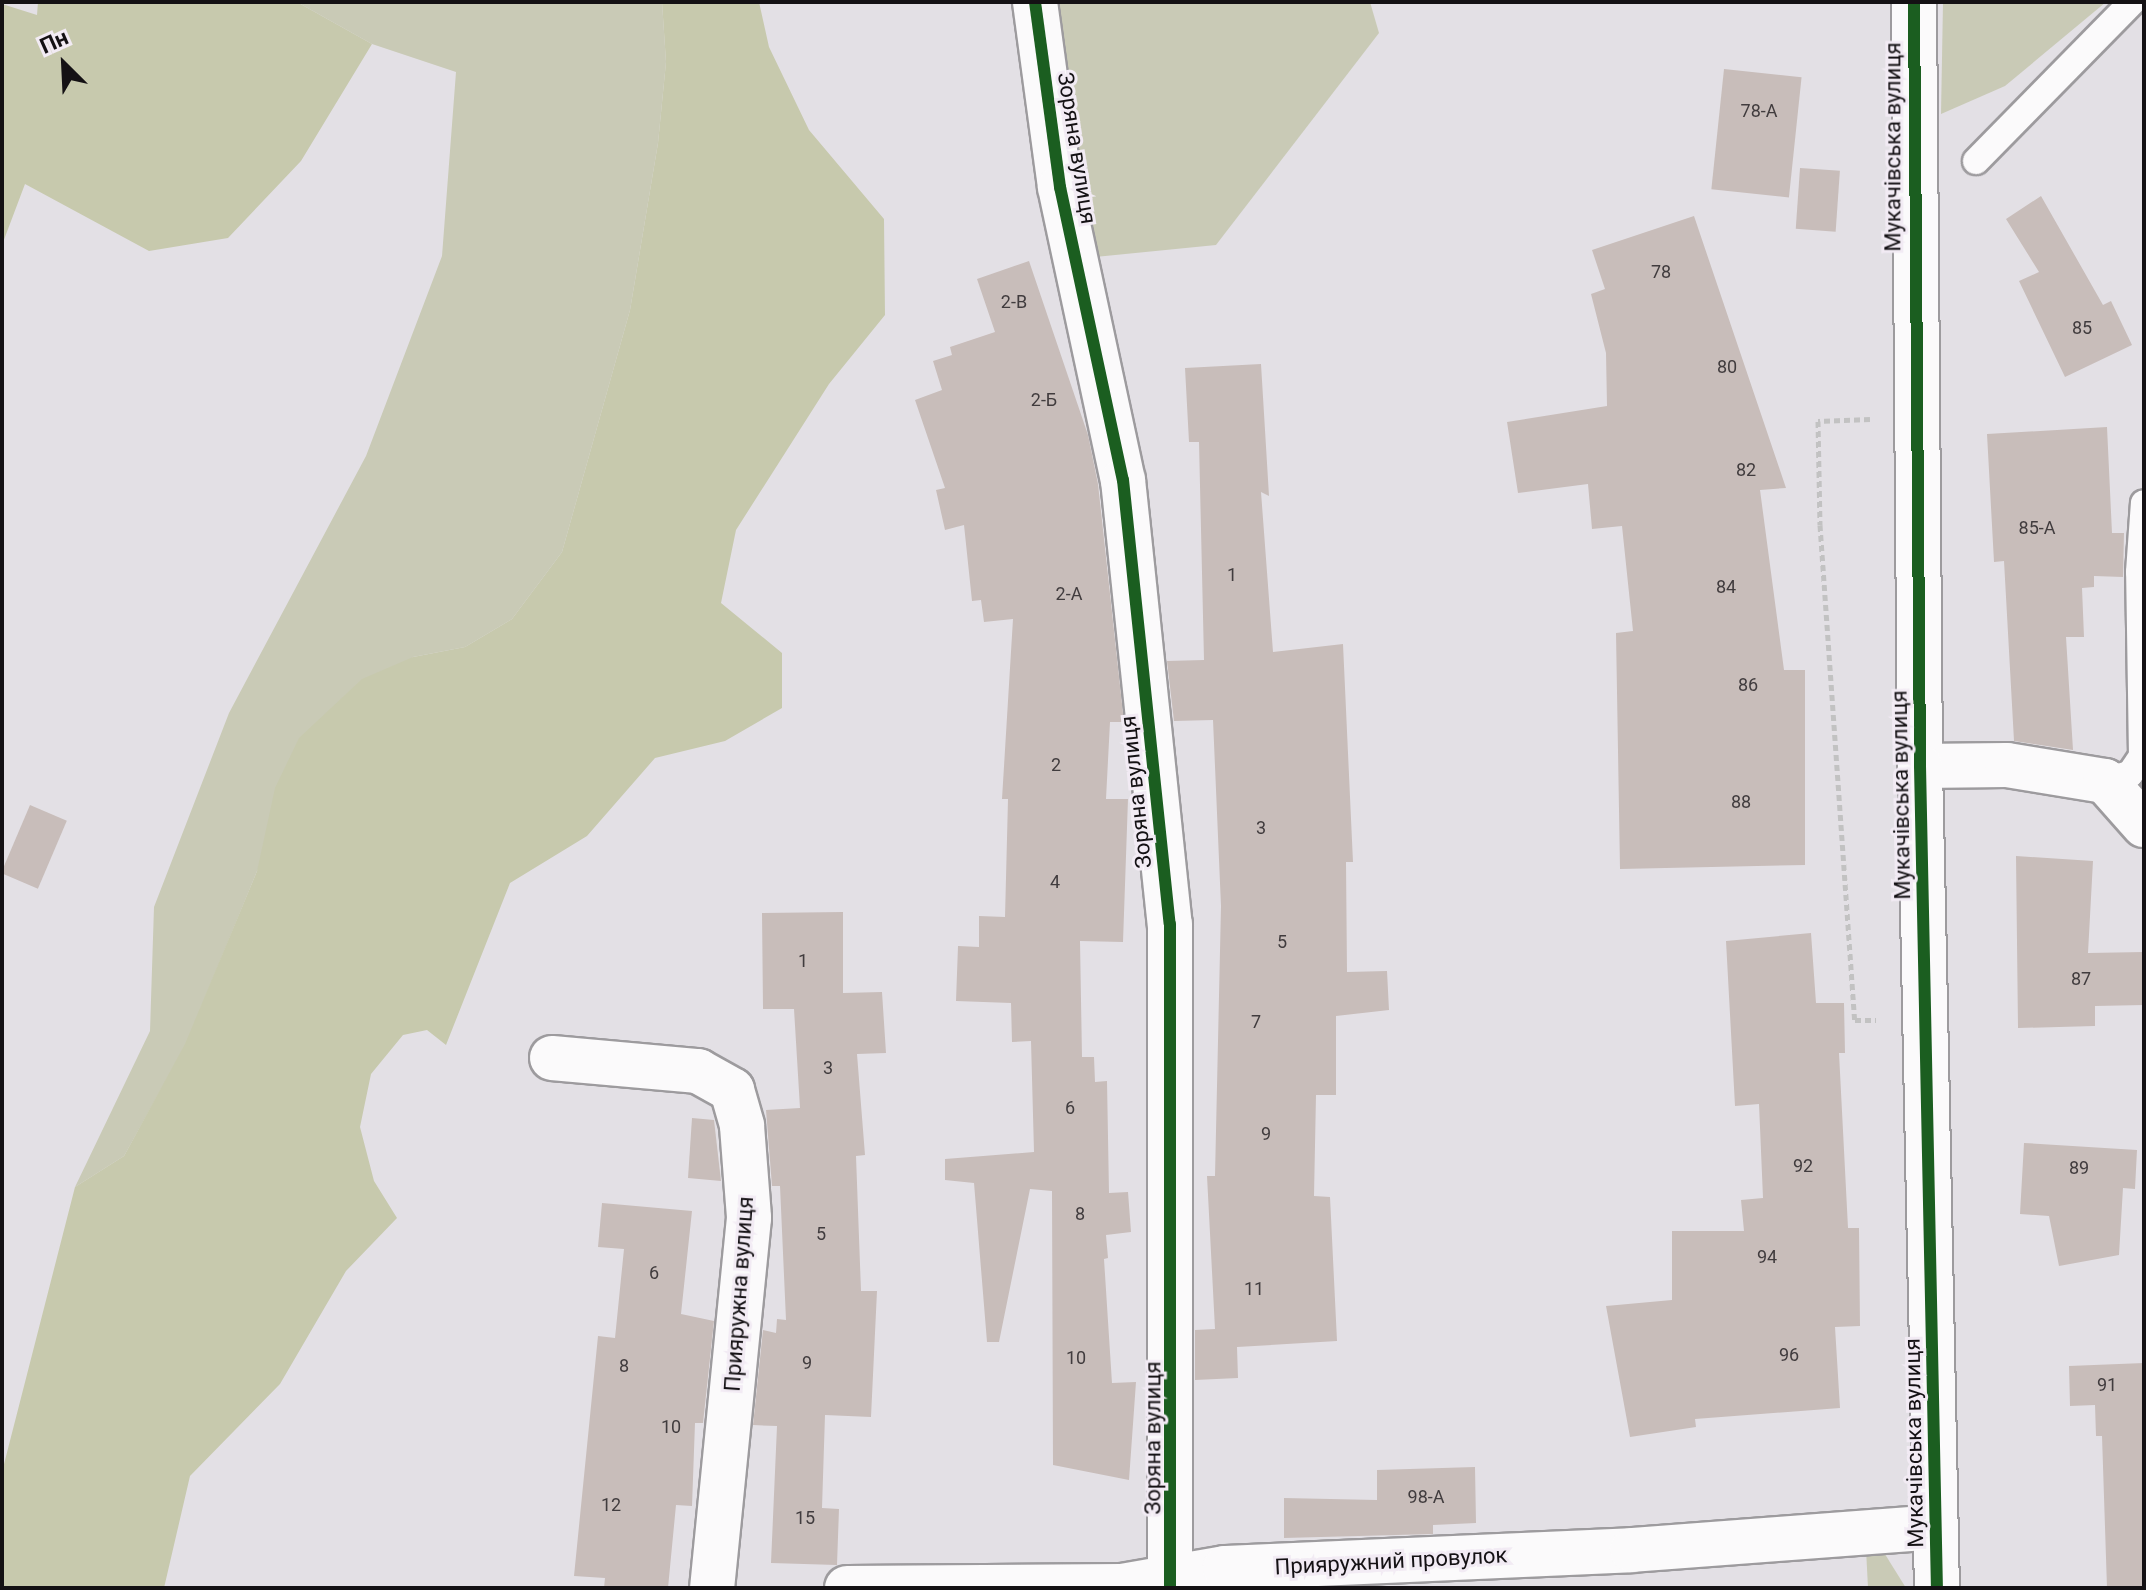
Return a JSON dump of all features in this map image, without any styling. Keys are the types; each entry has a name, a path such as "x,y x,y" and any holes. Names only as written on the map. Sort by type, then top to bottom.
{"street":[{"name":"Зоряна вулиця","path":"1035,2 1060,187 1123,480 1170,924 1170,1583"},
{"name":"Мукачівська вулиця","path":"1914,2 1920,766 1937,1588"},
{"path":"1920,766 2007,765 2105,781 2144,825"},
{"name":"Прияружна вулиця","path":"552,1058 698,1071 732,1090 742,1126 749,1218 712,1588"},
{"name":"Прияружний провулок","path":"847,1588 1122,1586 1170,1583 1225,1568 1632,1550 1935,1527"}],"lane":[{"path":"1976,161 2132,2"},
{"path":"2105,781 2130,774 2142,756 2139,572 2144,503"}],"green space":[{"path":"38,2 297,2 372,44 301,161 228,238 149,251 25,184 2,245 2,4 37,15"},
{"path":"297,2 662,2 666,62 658,143 630,310 562,552 512,619 465,647 413,657 257,871 186,1044 124,1156 75,1187 150,1031 154,907 229,713 366,456 442,256 456,72 372,44"},
{"path":"662,2 759,2 769,47 809,130 884,219 885,315 829,384 736,530 721,603 782,653 782,708 725,741 655,758 587,836 510,883 446,1045 427,1030 403,1035 371,1074 360,1127 374,1181 397,1218 346,1271 280,1384 190,1476 164,1588 2,1588 2,1472 75,1187 124,1156 185,1044 257,871 275,788 299,738 362,679 413,657 465,647 512,619 562,552 630,310 658,143 666,62"},
{"path":"1050,2 1370,2 1379,33 1216,245 1085,258"},
{"path":"1943,2 2106,2 2005,86 1941,114"},
{"path":"1866,1549 1883,1551 1906,1588 1868,1588"}],"building":[{"path":"1724,69 1802,77 1789,197 1711,189"},
{"path":"1800,168 1840,171 1836,232 1796,229"},
{"path":"2041,196 2103,305 2111,301 2132,345 2065,377 2019,281 2039,272 2006,219"},
{"path":"1694,216 1786,488 1760,490 1784,670 1805,670 1805,865 1620,869 1616,633 1633,631 1622,526 1592,529 1588,484 1518,493 1507,422 1607,406 1606,353 1591,294 1605,289 1592,250"},
{"path":"1029,261 1088,435 1098,484 1124,722 1110,722 1106,799 1128,799 1123,942 1080,941 1082,1057 1094,1057 1095,1082 1107,1081 1109,1193 1128,1192 1131,1232 1106,1235 1108,1258 1104,1259 1112,1383 1136,1382 1129,1480 1053,1465 1052,1191 1030,1189 999,1342 987,1342 974,1183 945,1180 945,1159 1034,1152 1031,1041 1012,1042 1011,1003 956,1001 958,946 979,947 979,916 1005,917 1008,799 1002,799 1013,619 984,622 981,600 972,601 964,525 945,530 936,490 945,488 915,400 942,390 933,361 952,355 950,347 995,332 977,279"},
{"path":"1261,364 1269,496 1261,492 1273,652 1343,644 1353,862 1346,862 1347,972 1387,971 1389,1010 1336,1016 1336,1095 1316,1095 1314,1196 1330,1197 1337,1341 1237,1347 1238,1378 1195,1380 1195,1330 1215,1329 1207,1176 1215,1176 1221,906 1213,720 1174,721 1167,661 1204,660 1199,442 1189,442 1185,368"},
{"path":"2107,427 2112,533 2124,533 2123,577 2094,576 2094,587 2082,588 2084,637 2066,637 2073,750 2014,741 2004,561 1994,562 1987,434"},
{"path":"30,805 67,821 38,889 2,874"},
{"path":"2016,856 2093,861 2088,953 2144,952 2144,1005 2095,1006 2095,1026 2018,1028"},
{"path":"843,912 843,993 882,992 886,1053 857,1054 865,1155 856,1156 861,1291 877,1291 871,1417 825,1415 822,1508 839,1509 837,1565 771,1563 777,1426 753,1425 763,1330 776,1333 777,1319 786,1320 780,1186 772,1186 766,1110 800,1108 794,1009 763,1009 762,913"},
{"path":"1811,933 1816,1003 1844,1003 1845,1053 1839,1053 1848,1228 1859,1228 1860,1326 1835,1327 1840,1408 1695,1419 1696,1427 1630,1437 1606,1306 1672,1300 1672,1231 1744,1231 1741,1200 1763,1198 1759,1104 1735,1106 1726,941"},
{"path":"692,1118 714,1120 721,1181 688,1178"},
{"path":"2024,1143 2137,1150 2135,1189 2123,1188 2119,1255 2059,1266 2049,1216 2020,1214"},
{"path":"602,1203 692,1211 681,1314 714,1321 703,1423 695,1423 692,1506 676,1505 668,1588 604,1588 605,1578 574,1576 598,1336 615,1338 624,1249 598,1247"},
{"path":"2144,1363 2144,1588 2107,1588 2102,1436 2096,1436 2095,1405 2070,1406 2069,1366"},
{"path":"1475,1467 1476,1523 1433,1525 1433,1534 1284,1538 1284,1498 1377,1500 1377,1470"}],"cycle path":[{"path":"1035,2 1060,187 1123,480 1170,924 1170,1588"},
{"path":"1914,2 1920,766 1937,1588"}]}
